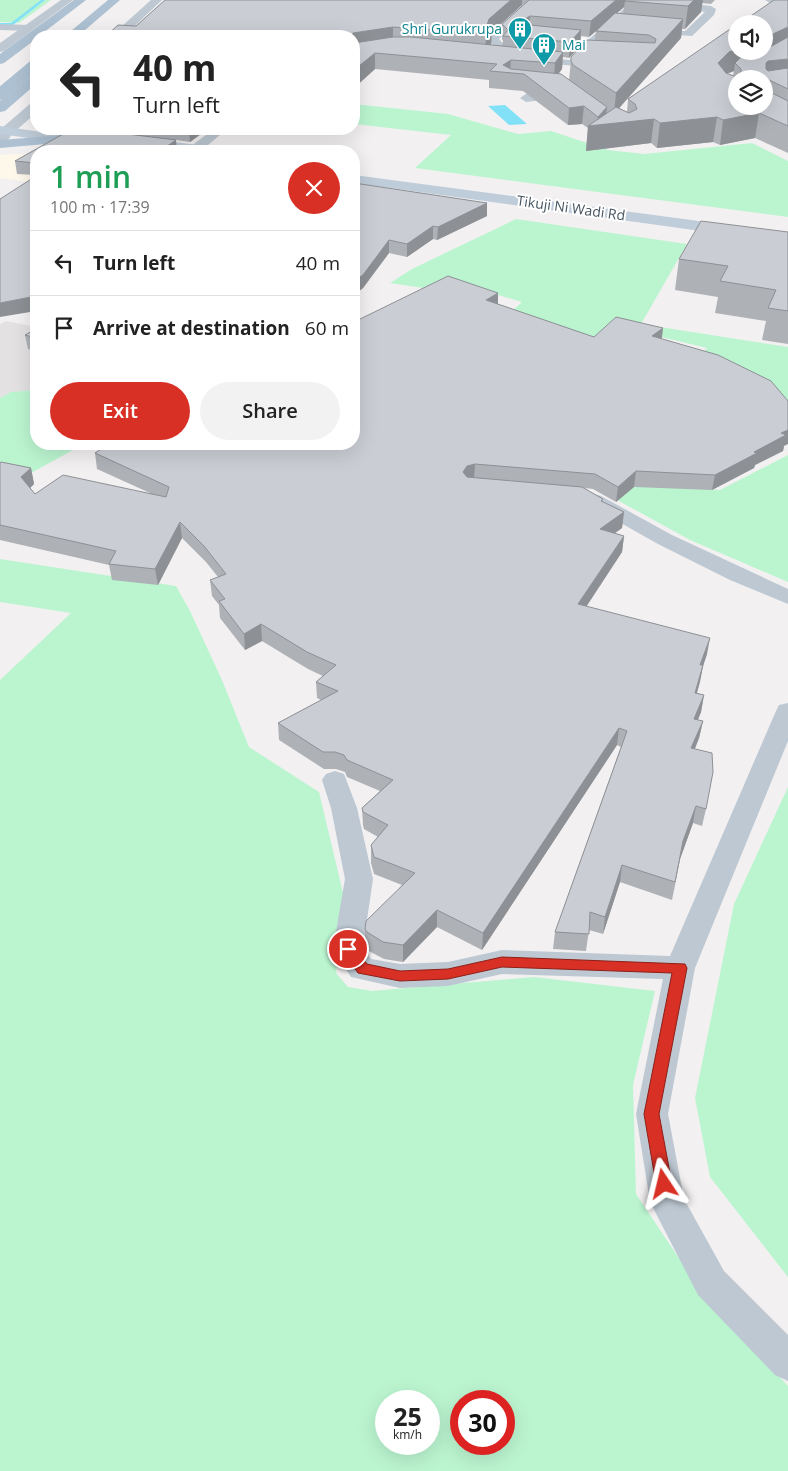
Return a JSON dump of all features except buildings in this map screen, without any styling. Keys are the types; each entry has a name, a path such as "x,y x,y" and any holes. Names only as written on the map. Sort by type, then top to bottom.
{"main road":[{"path":"40,30 81,0"},
{"path":"70,30 101,0"},
{"path":"73,30 120,3"},
{"path":"93,30 120,3"},
{"path":"0,60 30,38"},
{"path":"14,66 30,54"},
{"path":"0,64 30,65"},
{"path":"0,94 30,70"},
{"path":"0,108 30,83"},
{"path":"4,132 30,128"},
{"path":"4,132 110,145"},
{"path":"93,135 167,145"},
{"name":"Tikuji Ni Wadi Rd","path":"360,171 788,229"},
{"name":"Tikuji Ni Wadi Rd","path":"360,180 788,238"}],"street":[{"path":"0,48 68,0"},
{"path":"124,30 157,0"},
{"path":"770,0 788,1"},
{"path":"546,84 563,81 573,64 592,42 615,28 647,1 711,9 710,13 688,34 637,30"},
{"path":"527,8 494,38 493,40 500,46 484,55 573,64"},
{"path":"0,27 29,28"},
{"path":"574,40 592,42"},
{"path":"581,54 600,56"},
{"path":"526,98 576,94 563,81"},
{"path":"4,132 30,116"},
{"path":"201,145 214,135"},
{"path":"577,494 586,495 648,532 706,561 788,597"},
{"path":"788,711 680,968 652,1114 667,1202 710,1283 788,1362"},
{"path":"335,780 346,816 359,879 348,949 362,969 400,976 448,974 502,962 680,968"}],"shaded area":[{"path":"30,154 30,182 0,178 0,155"},
{"path":"6,321 30,326 30,390 11,392 0,398 0,324"}],"green space":[{"path":"0,0 51,0 19,23 0,22"},
{"path":"360,105 448,114 518,134 551,131 608,150 644,154 752,143 788,161 788,217 415,168 451,135 360,125"},
{"path":"516,219 687,244 641,324 788,347 788,410 687,371 707,348 615,326 592,343 509,314 522,302 444,279 423,288 390,283 412,269"},
{"path":"30,390 30,450 73,450 0,490 0,398 11,392"},
{"path":"788,455 788,582 690,540 619,501 598,481 720,490"},
{"path":"0,559 176,586 190,611 222,680 249,747 319,792 345,901 336,973 348,987 372,991 534,977 655,991 633,1085 636,1194 703,1294 788,1386 788,1471 0,1471 0,680 71,613 0,602"},
{"path":"788,787 788,1277 710,1177 695,1098 734,904"}],"water":[{"path":"505,105 527,124 509,125 488,106"}],"waterway":[{"path":"0,24 12,24 43,0"}],"place":[{"name":"Shri Gurukrupa","path":"520,50"},
{"name":"Mai","path":"544,66"}],"route":[{"path":"348,949 362,969 400,976 448,974 502,962 680,968 652,1114 664,1184"}]}
